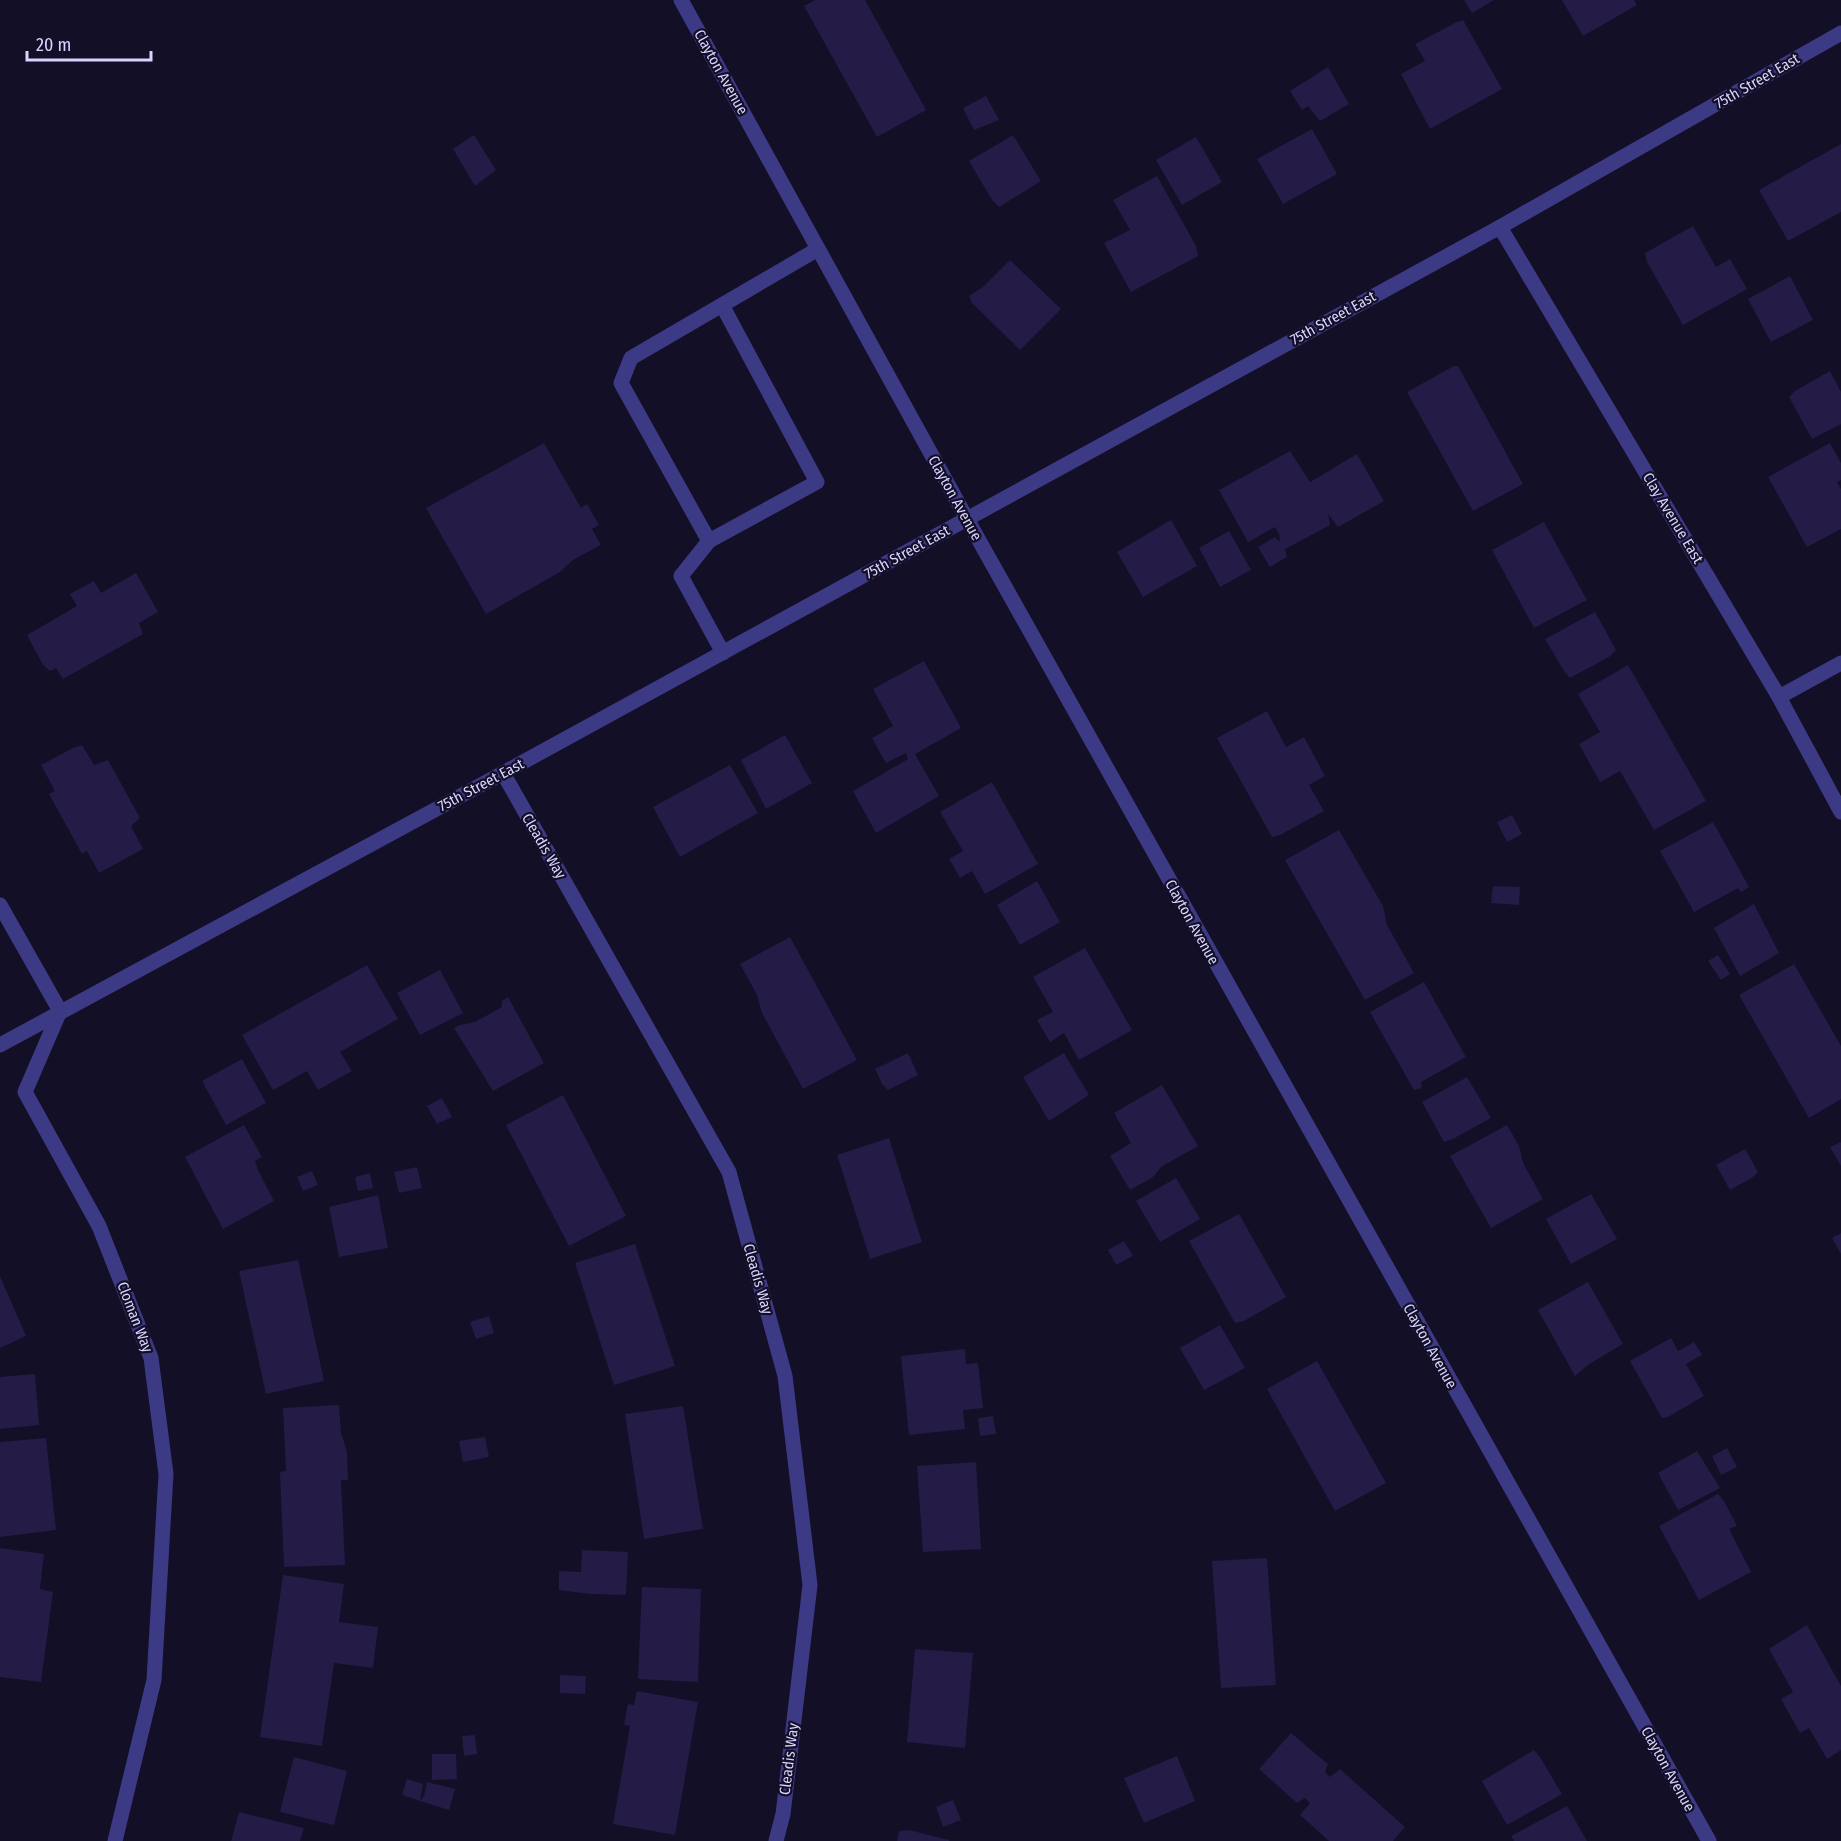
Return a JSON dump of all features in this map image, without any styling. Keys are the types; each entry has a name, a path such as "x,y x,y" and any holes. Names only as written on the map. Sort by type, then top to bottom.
{"street":[{"name":"Clayton Avenue","path":"681,0 966,519 1709,1841"},
{"name":"75th Street East","path":"0,1045 723,653 1500,227 1841,33"},
{"name":"Clay Avenue East","path":"1500,227 1779,697 1841,812"},
{"path":"709,542 621,383 631,358 818,249"},
{"path":"722,304 817,482 709,542 681,576 723,653"},
{"path":"1779,697 1841,663"},
{"name":"Cleadis Way","path":"502,773 729,1172 785,1376 810,1585 783,1814 776,1841"},
{"path":"0,905 60,1011"},
{"name":"Cloman Way","path":"60,1011 25,1092 99,1226 151,1358 166,1474 154,1680 115,1841"}],"building":[{"path":"815,0 865,0 926,110 877,137 804,6"},
{"path":"1464,0 1494,0 1472,13"},
{"path":"1562,0 1634,0 1637,5 1583,36"},
{"path":"1463,20 1502,89 1430,129 1401,74 1425,61 1415,44"},
{"path":"1328,67 1349,104 1320,121 1308,106 1302,110 1290,91"},
{"path":"986,96 999,120 974,130 963,108"},
{"path":"1312,129 1337,174 1283,204 1257,159"},
{"path":"474,135 496,170 475,186 453,149"},
{"path":"1013,135 1041,181 999,207 992,200 969,161"},
{"path":"1196,137 1222,182 1182,205 1156,160"},
{"path":"1841,144 1841,212 1788,241 1759,190"},
{"path":"1157,176 1196,246 1198,256 1131,292 1104,243 1130,230 1113,200"},
{"path":"1693,226 1716,267 1730,259 1747,289 1683,325 1647,262 1645,253"},
{"path":"1010,260 1061,309 1020,350 972,303 969,296 983,287"},
{"path":"1790,276 1813,320 1771,342 1748,299"},
{"path":"1454,366 1458,366 1523,484 1473,511 1407,392"},
{"path":"1830,371 1841,392 1841,424 1812,439 1789,397 1795,391"},
{"path":"544,443 581,508 587,504 599,525 592,529 601,545 573,560 560,572 486,614 426,508"},
{"path":"1830,443 1841,463 1841,480 1837,482 1841,489 1841,529 1807,547 1768,477"},
{"path":"1290,451 1310,482 1357,454 1384,501 1338,527 1328,514 1330,525 1285,549 1287,557 1270,567 1258,547 1275,537 1280,542 1275,527 1248,542 1219,490"},
{"path":"1171,520 1197,566 1143,597 1117,552"},
{"path":"1544,522 1587,600 1534,628 1492,550"},
{"path":"1229,531 1251,570 1220,587 1199,548"},
{"path":"136,573 158,612 139,623 143,634 63,679 56,668 50,671 43,665 27,635 77,606 70,594 94,581 101,593"},
{"path":"1595,612 1616,650 1609,657 1570,678 1545,639"},
{"path":"924,661 961,728 915,754 939,796 876,833 853,791 908,759 906,753 886,763 872,738 893,726 873,689"},
{"path":"1628,665 1706,801 1654,830 1620,771 1600,782 1579,744 1600,732 1578,694"},
{"path":"1267,711 1286,747 1304,737 1325,776 1309,785 1324,811 1272,837 1217,738"},
{"path":"785,735 812,783 766,809 741,760"},
{"path":"82,745 94,765 108,760 140,818 131,826 143,849 99,873 87,851 82,854 49,794 55,791 41,765"},
{"path":"730,765 758,813 680,857 653,807"},
{"path":"992,782 1038,864 985,894 972,871 960,878 949,859 963,851 940,812"},
{"path":"1512,815 1522,834 1507,842 1497,822"},
{"path":"1713,822 1749,887 1741,892 1738,888 1694,912 1660,851"},
{"path":"1339,830 1383,906 1387,925 1414,973 1365,1000 1285,860"},
{"path":"1037,881 1060,922 1020,945 997,905"},
{"path":"1493,886 1520,887 1519,905 1491,903"},
{"path":"1754,904 1779,953 1740,976 1714,928"},
{"path":"790,937 857,1060 803,1089 762,1013 757,995 740,964"},
{"path":"1085,948 1132,1030 1079,1060 1064,1033 1050,1042 1037,1020 1053,1012 1033,977"},
{"path":"1718,955 1730,974 1721,980 1708,961"},
{"path":"1794,964 1841,1046 1841,1099 1809,1118 1739,995"},
{"path":"367,965 398,1019 340,1052 352,1071 318,1090 307,1071 273,1090 242,1035"},
{"path":"440,970 463,1013 420,1035 397,993"},
{"path":"1424,982 1466,1057 1421,1082 1422,1088 1414,1090 1370,1012"},
{"path":"508,997 544,1063 493,1091 454,1028 475,1022 502,1007 502,1001"},
{"path":"908,1053 918,1075 888,1090 882,1084 875,1069"},
{"path":"1064,1053 1089,1095 1049,1121 1023,1077"},
{"path":"242,1059 266,1103 226,1125 202,1081"},
{"path":"1467,1077 1491,1118 1444,1142 1422,1102"},
{"path":"1162,1085 1198,1146 1161,1167 1153,1177 1130,1190 1110,1156 1131,1143 1114,1113"},
{"path":"563,1095 626,1216 569,1246 506,1125"},
{"path":"442,1098 452,1117 437,1124 427,1106"},
{"path":"244,1125 262,1157 255,1161 274,1201 223,1229 185,1157"},
{"path":"1507,1125 1519,1146 1523,1163 1543,1199 1491,1228 1450,1156"},
{"path":"889,1138 922,1242 870,1259 837,1155"},
{"path":"1841,1142 1841,1166 1830,1147"},
{"path":"1745,1149 1758,1172 1730,1190 1716,1165"},
{"path":"417,1167 422,1188 399,1193 394,1172"},
{"path":"312,1171 318,1185 303,1191 297,1177"},
{"path":"370,1173 373,1188 358,1191 355,1177"},
{"path":"1176,1178 1200,1219 1160,1242 1136,1201"},
{"path":"1591,1194 1617,1239 1571,1264 1546,1219"},
{"path":"378,1195 388,1248 339,1257 329,1207"},
{"path":"1239,1214 1286,1297 1244,1321 1235,1323 1189,1241"},
{"path":"1841,1233 1841,1254 1832,1238"},
{"path":"1124,1241 1133,1256 1116,1265 1108,1250"},
{"path":"635,1244 675,1366 614,1385 575,1263"},
{"path":"298,1260 324,1381 266,1394 239,1271"},
{"path":"0,1276 26,1336 0,1348"},
{"path":"1588,1282 1623,1344 1589,1364 1575,1376 1538,1310"},
{"path":"489,1316 494,1333 476,1339 470,1322"},
{"path":"1220,1325 1245,1368 1204,1390 1180,1348"},
{"path":"1671,1338 1678,1351 1694,1342 1702,1355 1686,1364 1704,1396 1668,1417 1662,1418 1630,1361"},
{"path":"965,1349 966,1364 978,1363 983,1408 963,1410 965,1429 909,1435 901,1356"},
{"path":"1317,1361 1386,1483 1335,1511 1267,1389"},
{"path":"35,1374 39,1425 0,1429 0,1377"},
{"path":"339,1405 341,1433 347,1451 348,1480 341,1480 345,1565 284,1567 280,1472 286,1471 283,1408"},
{"path":"683,1406 703,1529 644,1539 625,1414"},
{"path":"993,1416 996,1434 980,1436 978,1418"},
{"path":"485,1437 489,1457 463,1462 459,1441"},
{"path":"46,1438 56,1530 0,1537 0,1442"},
{"path":"1727,1448 1737,1467 1721,1475 1712,1456"},
{"path":"1697,1451 1720,1488 1678,1510 1658,1473"},
{"path":"976,1462 981,1549 923,1552 917,1466"},
{"path":"1718,1494 1737,1526 1729,1529 1751,1572 1699,1600 1659,1526"},
{"path":"0,1548 44,1554 40,1589 53,1592 41,1682 0,1677"},
{"path":"582,1550 628,1552 626,1595 559,1590 559,1571 581,1572"},
{"path":"1267,1558 1276,1685 1221,1688 1212,1561"},
{"path":"283,1575 344,1584 339,1622 378,1627 373,1668 334,1663 322,1746 260,1737"},
{"path":"642,1587 701,1589 698,1682 638,1679"},
{"path":"1807,1625 1841,1686 1841,1750 1827,1759 1809,1728 1800,1733 1781,1699 1793,1692 1769,1649"},
{"path":"915,1649 973,1653 965,1748 907,1742"},
{"path":"560,1675 586,1676 585,1694 560,1693"},
{"path":"637,1691 698,1702 675,1835 613,1824 630,1726 624,1725 628,1704 634,1705"},
{"path":"1291,1733 1328,1764 1325,1772 1330,1777 1340,1769 1405,1827 1393,1841 1329,1841 1300,1815 1310,1803 1305,1798 1297,1803 1259,1769"},
{"path":"475,1735 477,1754 464,1756 462,1736"},
{"path":"1534,1750 1562,1794 1507,1825 1482,1781"},
{"path":"432,1754 456,1754 457,1779 432,1780"},
{"path":"1177,1756 1195,1801 1144,1823 1124,1778"},
{"path":"294,1757 347,1771 334,1825 280,1812"},
{"path":"407,1779 423,1784 420,1801 402,1795"},
{"path":"427,1782 455,1789 449,1810 420,1801 424,1796"},
{"path":"953,1800 961,1820 943,1827 936,1807"},
{"path":"1567,1806 1587,1841 1514,1841 1511,1836"},
{"path":"239,1812 304,1828 300,1841 231,1841"},
{"path":"909,1830 949,1841 897,1841 899,1831"}]}
